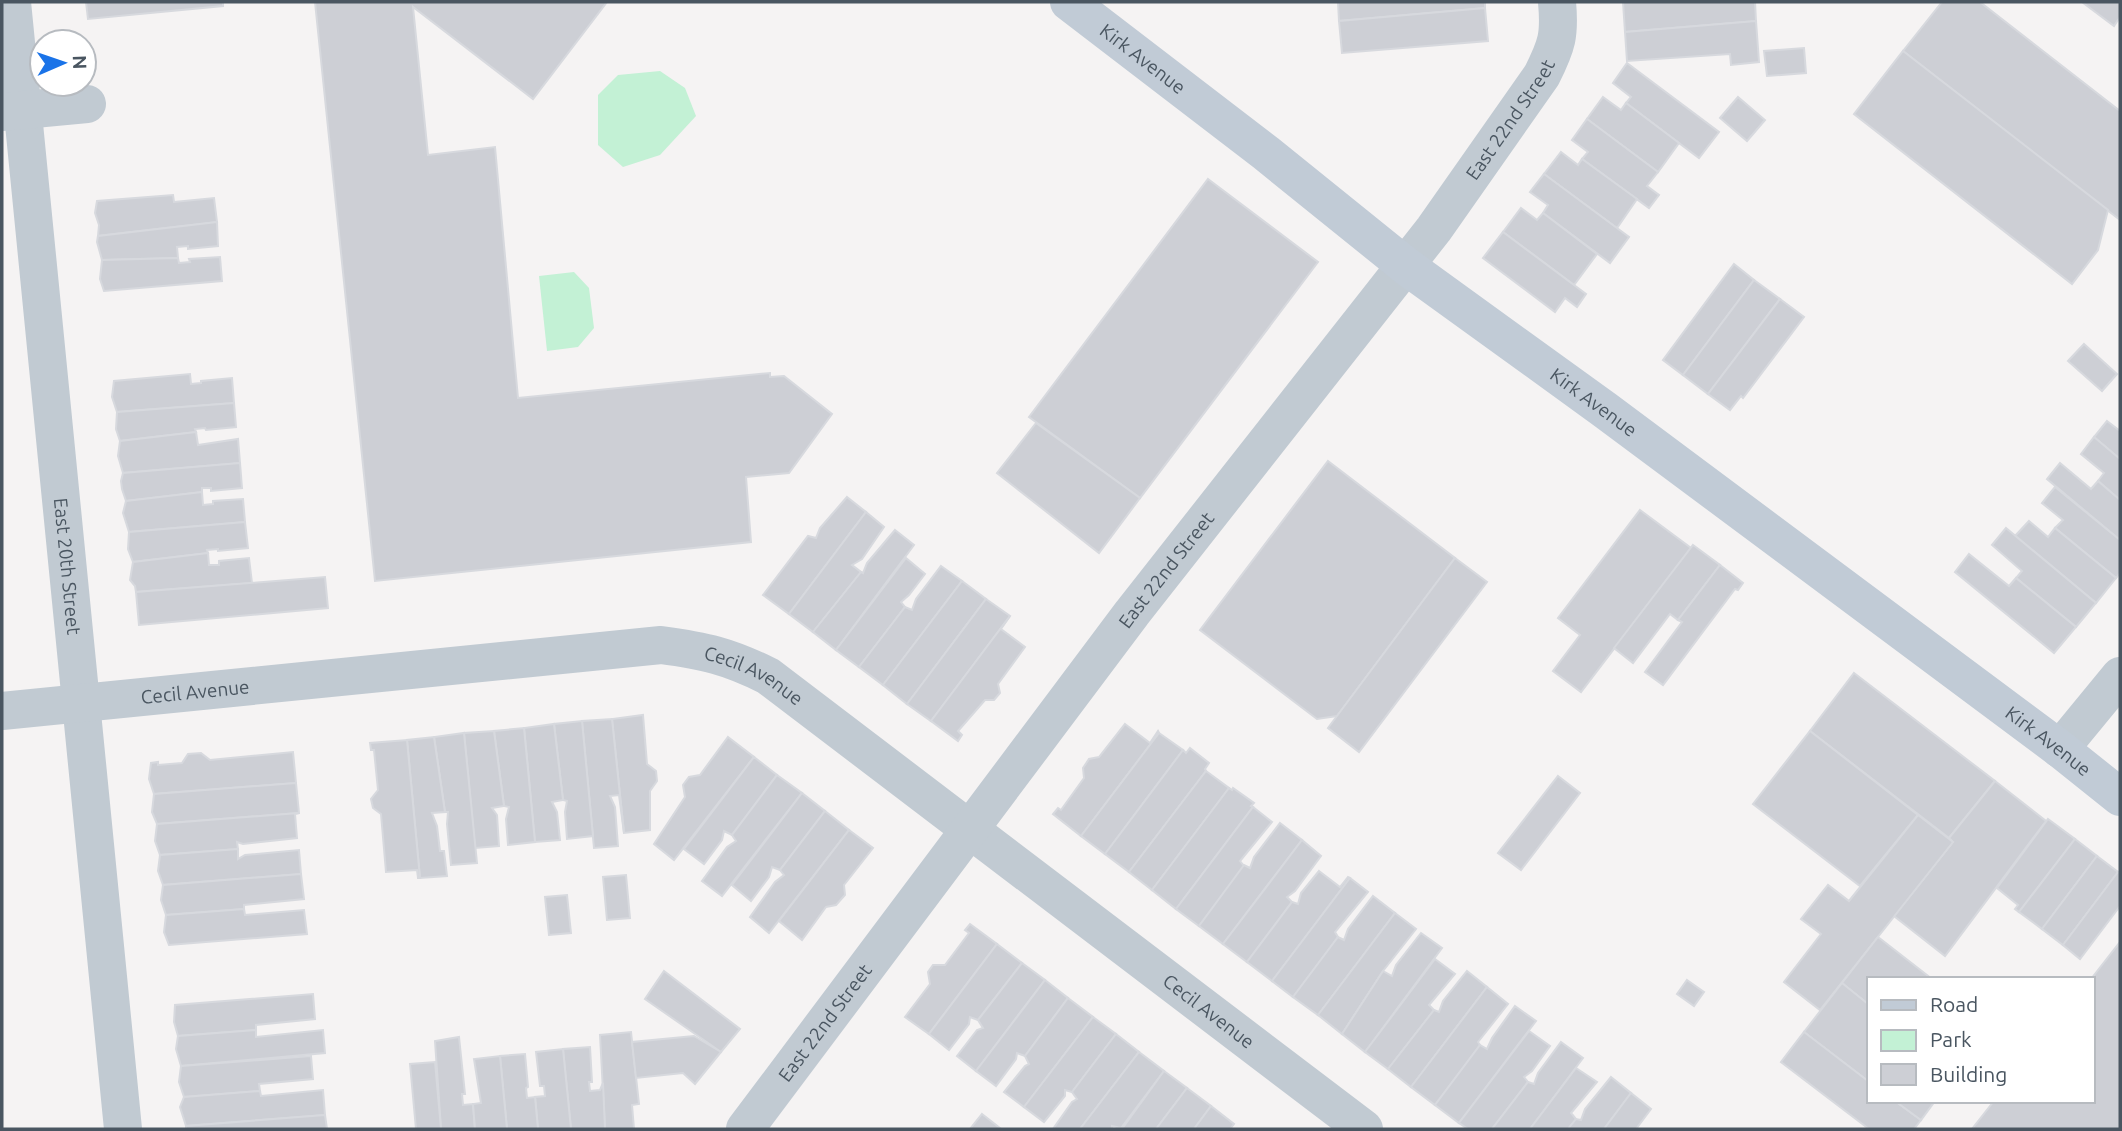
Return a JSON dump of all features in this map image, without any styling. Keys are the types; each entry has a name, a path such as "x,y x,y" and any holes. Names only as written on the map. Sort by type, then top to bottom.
{"street":[{"name":"East 20th Street","path":"12,2 12,111 81,704 123,1129"},
{"name":"Kirk Avenue","path":"1069,2 1266,153 1406,266 1605,410 2060,748 2120,797"},
{"name":"East 22nd Street","path":"745,1129 1132,613 1406,266 1542,75 1554,52 1559,30 1557,2"},
{"path":"12,111 88,104"},
{"name":"Cecil Avenue","path":"2,712 661,645 704,650 738,661 768,676 1364,1129"},
{"path":"2060,748 2120,676"}],"green space":[{"path":"660,71 685,88 696,116 660,155 623,167 598,145 598,95 618,75"},
{"path":"574,272 589,288 594,328 578,347 547,351 539,276"}],"building":[{"path":"86,2 223,2 223,6 88,19"},
{"path":"315,2 607,2 533,99 413,7 428,155 495,147 518,398 770,373 770,377 784,376 832,414 789,473 746,477 751,542 375,581"},
{"path":"1338,2 1485,2 1485,8 1339,21"},
{"path":"1623,2 1755,2 1756,21 1625,32"},
{"path":"1942,2 1980,2 2120,111 2120,220 1903,51"},
{"path":"2082,2 2120,2 2120,17 2114,26"},
{"path":"1485,8 1488,41 1342,53 1339,21"},
{"path":"1756,21 1759,62 1731,65 1730,54 1627,61 1625,32"},
{"path":"1804,48 1806,73 1767,76 1764,51"},
{"path":"1903,51 2108,210 2098,250 2072,284 1854,114"},
{"path":"1627,63 1719,132 1699,158 1626,103 1631,97 1613,83"},
{"path":"1603,97 1621,110 1626,103 1679,143 1658,172 1587,119"},
{"path":"1738,97 1765,120 1747,141 1720,118"},
{"path":"1587,119 1658,172 1647,186 1659,195 1649,208 1582,159 1588,152 1572,140"},
{"path":"1561,152 1578,165 1582,159 1637,199 1617,228 1544,174"},
{"path":"1544,174 1629,237 1610,263 1543,213 1548,205 1530,192"},
{"path":"1208,179 1318,262 1140,498 1029,417"},
{"path":"173,195 174,202 214,198 217,222 98,236 99,225 95,213 97,201"},
{"path":"1521,208 1537,220 1543,213 1597,254 1574,285 1503,232"},
{"path":"217,222 218,246 188,249 188,246 177,247 178,258 102,260 97,242 98,236"},
{"path":"1503,232 1586,294 1577,307 1565,298 1555,312 1483,258"},
{"path":"220,257 222,281 104,291 100,279 102,260 178,258 179,263 190,262 189,259"},
{"path":"1734,264 1754,280 1683,375 1663,360"},
{"path":"1754,280 1780,299 1708,394 1683,375"},
{"path":"1780,299 1804,317 1743,398 1741,396 1730,410 1708,394"},
{"path":"2084,344 2117,374 2102,391 2068,361"},
{"path":"190,374 191,384 232,378 234,403 117,412 112,397 114,381"},
{"path":"234,403 236,427 195,429 196,432 120,441 116,429 117,412"},
{"path":"2107,421 2120,431 2120,459 2094,437"},
{"path":"1036,423 1140,498 1099,553 997,473"},
{"path":"196,432 198,445 238,439 240,463 123,473 118,456 120,441"},
{"path":"2094,437 2120,459 2120,500 2098,481 2104,473 2081,454"},
{"path":"1328,461 1455,558 1337,716 1317,719 1200,630"},
{"path":"240,463 242,488 211,491 211,488 202,488 202,492 126,501 122,489 123,473"},
{"path":"2060,463 2091,489 2098,481 2120,500 2120,540 2047,479"},
{"path":"2055,487 2120,540 2120,573 2116,578 2055,528 2063,520 2042,503"},
{"path":"202,492 203,505 213,504 213,501 243,499 245,522 129,532 123,513 126,501"},
{"path":"847,497 866,512 789,614 763,595 808,536 816,538 820,528"},
{"path":"1640,510 1691,548 1581,692 1553,671 1580,635 1558,618"},
{"path":"866,512 884,527 862,559 852,565 861,572 813,632 789,614"},
{"path":"2029,521 2048,537 2055,528 2116,578 2096,603 2015,536"},
{"path":"245,522 248,548 207,550 208,553 133,562 128,549 129,532"},
{"path":"2006,528 2096,603 2076,627 2016,578 2022,571 1992,545"},
{"path":"895,530 914,545 836,650 813,632"},
{"path":"1693,545 1720,565 1678,620 1670,614 1633,663 1614,648"},
{"path":"208,553 209,565 219,565 219,561 249,558 252,583 136,592 130,580 133,562"},
{"path":"1969,554 2009,586 2016,578 2076,627 2054,653 1955,572"},
{"path":"906,558 925,574 901,602 905,607 859,667 836,650"},
{"path":"1455,558 1487,582 1359,752 1328,728"},
{"path":"1720,565 1743,583 1738,590 1735,589 1663,685 1645,672 1682,622 1678,620"},
{"path":"941,566 962,581 883,685 859,667 905,607 912,610 916,599"},
{"path":"325,577 328,608 139,625 136,592"},
{"path":"962,581 986,599 907,704 883,685"},
{"path":"986,599 1010,616 931,721 907,704"},
{"path":"1010,616 1001,629 1025,647 998,684 1000,693 994,700 985,700 958,731 962,735 958,741 931,721"},
{"path":"1854,673 1995,781 1949,838 1810,731"},
{"path":"643,715 647,764 656,771 657,781 650,791 650,830 624,833 612,719"},
{"path":"612,719 624,833 619,795 610,796 615,807 618,846 594,848 582,721"},
{"path":"582,721 593,836 567,839 567,801 563,800 554,724"},
{"path":"554,724 563,800 552,802 557,812 560,840 535,842 524,728"},
{"path":"1125,724 1150,743 1158,731 1159,733 1081,836 1053,814 1058,808 1061,810 1084,778 1083,768 1089,759 1099,757"},
{"path":"524,728 535,842 508,845 506,819 509,807 504,806 494,731"},
{"path":"494,731 504,806 492,808 497,815 499,846 475,848 464,733"},
{"path":"1810,731 1918,815 1860,886 1753,804"},
{"path":"464,733 477,863 451,865 448,812 445,812 434,737"},
{"path":"1159,733 1183,750 1105,854 1081,836"},
{"path":"434,737 445,812 432,813 437,826 440,851 444,851 447,876 420,878 407,740"},
{"path":"728,737 754,757 674,860 654,844 685,797 683,785 689,777 700,775"},
{"path":"407,740 420,878 417,870 386,872 381,814 373,808 371,799 378,790 374,750 371,750 370,743"},
{"path":"1190,748 1209,763 1206,771 1129,872 1105,854 1183,750 1186,753"},
{"path":"293,752 296,783 154,794 149,779 151,763 182,763 188,754 201,753 210,760"},
{"path":"754,757 777,775 732,835 724,831 722,840 704,864 684,849"},
{"path":"1206,771 1229,788 1152,890 1129,872"},
{"path":"777,775 802,793 722,896 702,881 727,847 736,841 732,835"},
{"path":"1558,776 1580,793 1521,870 1498,853"},
{"path":"1995,781 2046,821 1945,956 1894,916 1953,842 1949,838"},
{"path":"296,783 299,813 157,824 152,812 154,794"},
{"path":"1229,788 1254,803 1251,806 1253,807 1176,909 1152,890"},
{"path":"802,793 825,811 780,870 772,867 769,877 751,901 732,885"},
{"path":"1253,807 1272,822 1240,861 1244,866 1199,926 1176,909"},
{"path":"825,811 849,830 769,933 750,917 775,882 784,875 780,870"},
{"path":"299,813 295,814 297,838 243,844 237,842 238,849 160,855 155,841 157,824"},
{"path":"1918,815 1953,842 1820,1010 1784,982 1821,934 1801,919 1828,885 1849,901"},
{"path":"2048,819 2075,839 2019,912 2015,909 2018,905 1997,888"},
{"path":"1280,823 1302,840 1223,944 1199,926 1244,865 1250,868 1254,857"},
{"path":"849,830 873,848 844,885 845,895 836,905 826,907 802,940 779,921"},
{"path":"2075,839 2097,856 2042,929 2019,912"},
{"path":"1302,840 1321,856 1295,891 1287,897 1292,902 1247,962 1223,944"},
{"path":"238,849 238,859 245,855 299,850 301,874 163,885 158,871 160,855"},
{"path":"2097,856 2118,872 2063,945 2042,929"},
{"path":"1319,871 1340,887 1350,878 1272,981 1247,962 1292,902 1298,904 1301,893"},
{"path":"2118,872 2120,906 2080,959 2063,945"},
{"path":"301,874 304,899 244,905 244,909 166,915 161,900 163,885"},
{"path":"626,875 630,918 607,920 603,877"},
{"path":"1350,878 1368,892 1335,932 1338,937 1293,997 1272,981"},
{"path":"567,895 571,933 549,935 545,897"},
{"path":"1373,896 1395,913 1318,1015 1293,997 1338,937 1344,940 1348,929"},
{"path":"244,909 245,915 304,910 307,934 169,945 164,932 166,915"},
{"path":"1395,913 1416,929 1383,971 1342,1034 1318,1015"},
{"path":"970,924 997,944 929,1034 905,1017 930,984 928,972 933,965 945,965 969,933 965,930"},
{"path":"1421,933 1442,948 1365,1052 1342,1034 1383,971 1392,976 1396,965"},
{"path":"1878,937 1929,977 1867,977 1867,1003 1842,983"},
{"path":"2120,942 2120,1129 1972,1129 1992,1103 2094,1103 2093,977"},
{"path":"997,944 1022,963 978,1020 970,1017 969,1024 949,1050 929,1034"},
{"path":"1435,959 1455,974 1429,1005 1434,1010 1388,1069 1365,1052"},
{"path":"1022,963 1045,980 976,1071 957,1056 977,1030 983,1028 978,1020"},
{"path":"664,971 740,1029 721,1052 645,999"},
{"path":"1467,971 1487,987 1411,1087 1388,1069 1434,1010 1439,1012 1443,1001"},
{"path":"1045,980 1068,998 1025,1056 1017,1053 1016,1059 996,1086 976,1071"},
{"path":"1687,980 1704,992 1694,1006 1677,994"},
{"path":"1842,983 1867,1003 1867,1080 1804,1032"},
{"path":"1487,987 1508,1004 1435,1105 1411,1087"},
{"path":"313,994 315,1019 256,1025 256,1030 178,1036 174,1022 175,1005"},
{"path":"1068,998 1093,1017 1024,1107 1004,1092 1029,1064 1025,1056"},
{"path":"1515,1006 1536,1021 1459,1123 1435,1105 1480,1045 1487,1049"},
{"path":"1093,1017 1116,1034 1072,1092 1065,1090 1065,1096 1044,1122 1024,1107"},
{"path":"256,1030 256,1037 323,1030 325,1053 181,1066 176,1049 178,1036"},
{"path":"1529,1031 1550,1046 1532,1071 1524,1077 1528,1082 1492,1129 1468,1129 1459,1123"},
{"path":"631,1032 639,1104 632,1105 634,1129 605,1129 600,1035"},
{"path":"1804,1032 1867,1080 1867,1103 1898,1103 1921,1120 1914,1129 1869,1129 1781,1062"},
{"path":"1116,1034 1139,1052 1080,1129 1053,1129 1077,1099 1072,1092"},
{"path":"694,1036 721,1052 695,1084 683,1073 636,1078 632,1042"},
{"path":"459,1037 465,1094 462,1094 463,1105 473,1104 475,1129 441,1129 435,1041"},
{"path":"1561,1042 1583,1058 1530,1129 1492,1129 1528,1082 1534,1084 1538,1073"},
{"path":"590,1047 590,1091 600,1090 603,1083 605,1129 571,1129 563,1049"},
{"path":"563,1049 571,1129 538,1129 535,1097 545,1096 544,1086 540,1086 536,1052"},
{"path":"1139,1052 1164,1071 1121,1128 1112,1126 1112,1129 1080,1129"},
{"path":"525,1054 527,1098 535,1097 538,1129 507,1129 500,1056"},
{"path":"311,1056 313,1079 259,1084 260,1091 184,1097 179,1082 181,1066"},
{"path":"500,1056 507,1129 475,1129 473,1104 481,1103 474,1059"},
{"path":"435,1062 441,1129 416,1129 410,1064"},
{"path":"1576,1068 1597,1082 1571,1113 1576,1119 1568,1129 1530,1129"},
{"path":"1164,1071 1187,1088 1156,1129 1122,1129"},
{"path":"1611,1077 1631,1093 1604,1129 1568,1129 1576,1119 1581,1120 1585,1109"},
{"path":"1187,1088 1211,1106 1194,1129 1156,1129"},
{"path":"323,1090 325,1115 186,1126 180,1107 184,1097 260,1091 261,1096"},
{"path":"1631,1093 1651,1109 1636,1129 1604,1129"},
{"path":"1898,1103 1934,1103 1921,1120"},
{"path":"1211,1106 1234,1124 1230,1129 1194,1129"},
{"path":"982,1114 1000,1128 970,1129"},
{"path":"325,1115 327,1129 186,1129 186,1126"}]}
